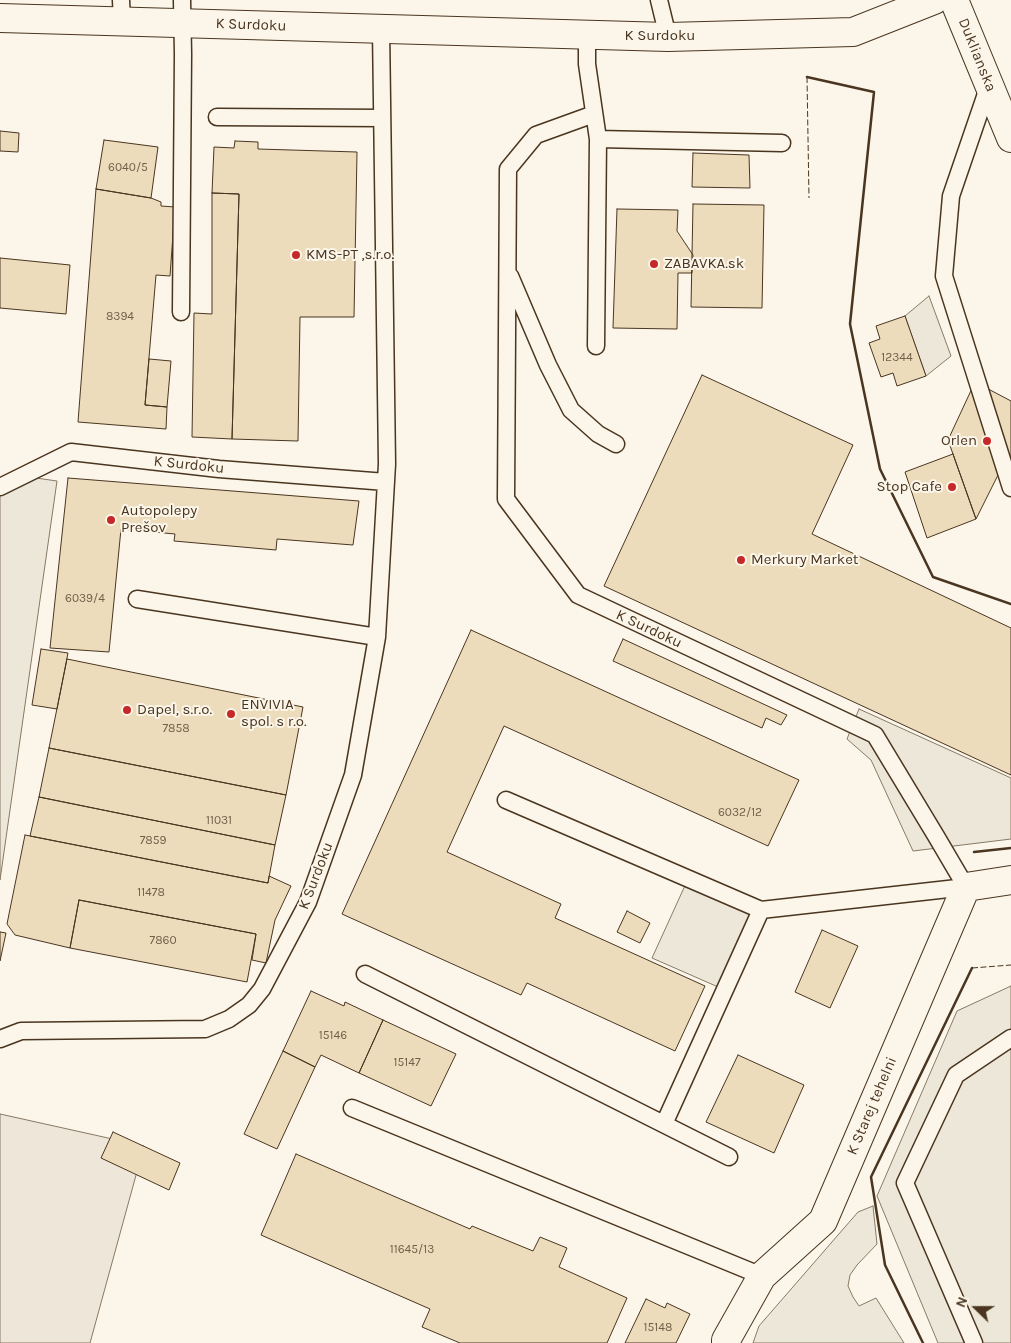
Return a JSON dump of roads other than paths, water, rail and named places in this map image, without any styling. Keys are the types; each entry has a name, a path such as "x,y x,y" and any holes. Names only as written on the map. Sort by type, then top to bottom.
{"street":[{"name":"K Surdoku","path":"0,18 122,10 183,12 381,29 668,37 853,32 934,0"},
{"name":"Duklianska","path":"954,0 1011,138"},
{"path":"966,887 1011,880"},
{"name":"K Starej tehelni","path":"726,1343 762,1276 823,1221 966,887"}],"lane":[{"path":"659,0 668,37"},
{"path":"181,312 183,12"},
{"name":"K Surdoku","path":"0,1039 21,1031 205,1030 229,1019 249,1005 262,989 308,902 352,776 377,637 387,464 381,29"},
{"path":"587,35 587,64 598,140 596,346"},
{"path":"989,85 951,196 944,276 1011,488"},
{"name":"K Surdoku","path":"594,114 536,135 508,169 506,499 578,595 875,736 966,887"},
{"path":"217,117 382,118"},
{"path":"598,140 782,143"},
{"name":"K Surdoku","path":"508,270 548,365 571,410 598,434 616,444"},
{"name":"K Surdoku","path":"0,487 71,452 219,469 386,482"},
{"path":"137,599 377,637"},
{"path":"506,800 761,910 966,887"},
{"path":"664,1124 761,910"},
{"path":"365,974 729,1156"},
{"path":"974,1343 904,1183 956,1075 1011,1038"},
{"path":"352,1108 762,1276"}],"place":[{"name":"KMS-PT ,s.r.o.","path":"296,255"},
{"name":"ZABAVKA.sk","path":"654,264"},
{"name":"Orlen","path":"987,441"},
{"name":"Stop Cafe","path":"952,487"},
{"name":"Autopolepy Prešov","path":"111,520"},
{"name":"Merkury Market","path":"741,560"},
{"name":"Dapel, s.r.o.","path":"127,710"},
{"name":"ENVIVIA spol. s r.o.","path":"231,714"}]}
